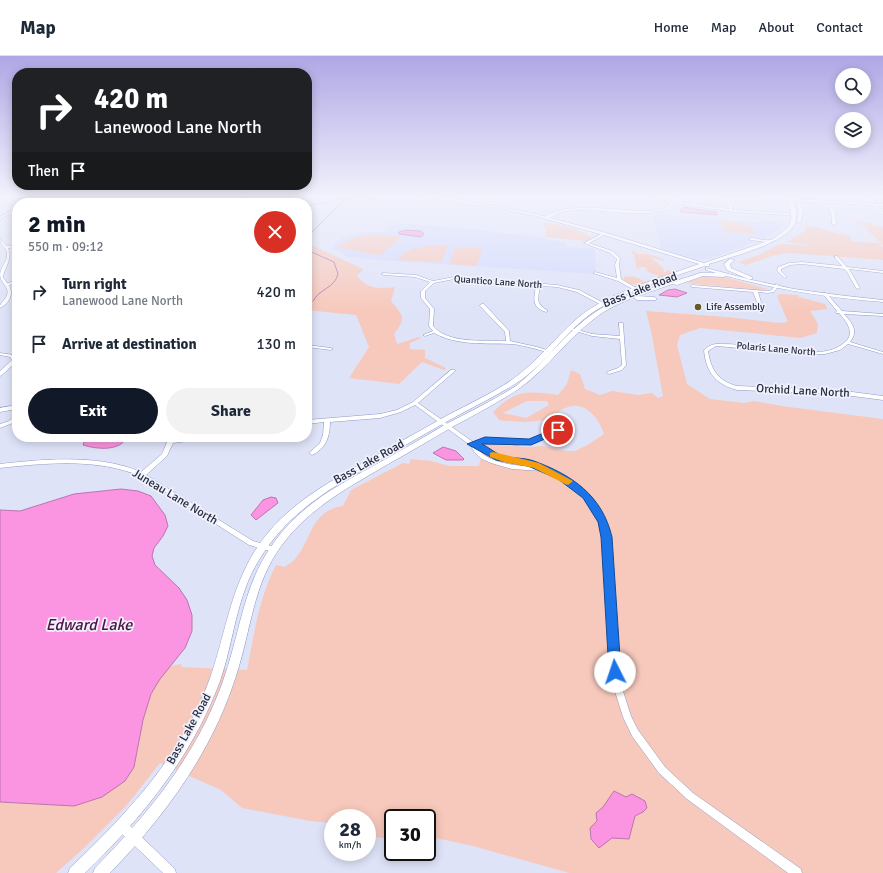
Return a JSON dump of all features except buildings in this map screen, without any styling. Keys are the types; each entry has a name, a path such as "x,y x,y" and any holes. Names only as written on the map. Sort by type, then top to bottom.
{"main road":[{"path":"602,235 679,260 706,267"},
{"path":"602,235 691,260 706,267"},
{"name":"Bass Lake Road","path":"574,330 609,307 662,287 716,261 771,241 780,235"},
{"name":"Bass Lake Road","path":"75,873 122,826 176,757 200,713 217,672 240,589 262,546 285,519 319,490 518,386 541,369 587,313 603,304 685,272 732,260 769,246 786,235"},
{"path":"760,245 760,243 752,239 771,241"},
{"path":"679,260 686,267 685,272"},
{"path":"691,260 716,261"},
{"path":"732,260 727,264 728,269 750,278"},
{"path":"662,287 702,274 724,275"},
{"path":"628,299 638,292 637,290"},
{"path":"628,299 654,298"},
{"name":"Bass Lake Road","path":"100,873 134,837 185,770 216,715 231,674 250,595 273,549 299,519 323,499 445,424"}],"street":[{"path":"602,235 586,243 611,252 617,256 619,280"},
{"path":"0,240 7,248 8,261 1,275 8,284 10,292 9,296 0,308"},
{"path":"7,248 12,247"},
{"path":"836,257 847,269 858,288"},
{"path":"785,277 779,272 779,268 793,264 816,264 847,269 883,272"},
{"path":"706,267 724,275 777,286 826,295 883,300"},
{"path":"706,267 777,286"},
{"path":"596,273 619,280 637,290"},
{"name":"Quantico Lane North","path":"384,274 416,276 433,282 460,278 572,289 609,307"},
{"path":"433,282 425,288 422,294 432,309 431,326 434,332 444,337 458,340 508,343 553,353"},
{"path":"8,284 12,283"},
{"path":"538,285 536,305 546,311"},
{"path":"692,286 770,292 777,286"},
{"path":"755,291 759,302 757,306"},
{"path":"826,295 838,312 848,322 853,331 852,337 848,343 883,353"},
{"path":"482,305 507,332 508,343"},
{"path":"838,312 883,315"},
{"path":"609,373 624,367 621,324"},
{"path":"574,330 592,335 621,338"},
{"path":"425,334 434,332"},
{"name":"Polaris Lane North","path":"723,383 716,378 712,372 706,350 712,346 726,345 814,354 835,350 848,343"},
{"path":"312,347 331,349"},
{"path":"0,354 12,357"},
{"path":"0,374 12,364"},
{"path":"312,422 390,414 415,402 452,371"},
{"name":"Orchid Lane North","path":"723,383 744,388 837,392 883,398"},
{"path":"415,402 472,444 475,450 493,462 503,465 545,470 567,480 586,495 597,509 603,522 607,537 617,685 627,717 639,741 662,770 690,796 797,873"},
{"path":"0,410 12,408"},
{"path":"312,453 322,447 325,441 327,420"},
{"path":"0,426 12,421"},
{"path":"472,444 485,440 516,443 531,442 555,432 560,427 562,422"},
{"path":"142,475 165,455 171,442"},
{"name":"Juneau Lane North","path":"0,466 36,463 100,463 124,467 142,475 251,542 273,549"},
{"path":"122,826 171,873"}],"shaded area":[{"path":"352,235 521,235 537,237 566,243 566,246 568,247 595,249 596,274 347,257 332,247 342,238"},
{"path":"388,235 401,237 382,254 377,255 337,247 355,237"},
{"path":"546,235 587,235 592,238 585,241 546,237"},
{"path":"658,235 771,235 709,259 695,260 661,250"},
{"path":"798,235 846,235 849,236 853,242 879,243 883,248 883,260 789,253 772,256 745,265 739,262 761,254 780,244 809,245 787,242"},
{"path":"873,235 883,235 883,246"},
{"path":"312,245 363,269 357,276 369,286 379,288 395,287 391,301 399,310 402,318 400,325 394,334 397,344 419,337 421,338 410,343 410,349 425,350 425,358 446,368 444,370 422,362 399,384 349,378 369,347 356,315 312,311"},
{"path":"434,245 448,246 441,262 398,260 409,251 419,247"},
{"path":"456,247 482,248 477,266 449,264"},
{"path":"633,250 638,254 648,254 664,259 664,261 650,257 663,268 664,272 666,272 666,270 677,272 638,286 624,282 624,277 627,276 635,277 645,282 659,276 648,272 645,267 639,267 639,269 637,269 634,255 631,252"},
{"path":"705,275 721,276 768,289 759,290 686,283"},
{"path":"780,294 798,295 799,297 825,304 827,309 810,311 818,324 817,333 801,338 700,328 680,335 677,345 687,384 710,399 744,403 754,401 883,419 883,873 569,873 473,846 436,838 436,809 384,809 384,838 376,837 376,809 324,809 324,822 242,808 221,790 160,763 127,805 84,848 56,873 0,873 0,802 74,806 134,767 145,713 150,698 155,685 171,666 181,664 182,667 247,670 261,603 276,565 285,567 294,560 301,551 318,519 324,513 343,506 351,490 403,463 409,464 411,459 431,461 450,466 479,466 484,444 527,447 544,446 566,451 575,451 589,444 604,434 595,417 586,409 581,407 568,407 543,420 526,422 499,420 493,412 508,399 523,393 558,395 567,384 571,370 580,374 585,389 600,395 612,391 638,395 652,393 658,398 663,396 646,311 726,317 779,323 788,322 777,296","holes":["527,401 547,401 549,405 526,418 503,413"]}],"water":[{"path":"407,235 423,235 421,237"},
{"path":"675,289 687,293 677,297 659,295 668,290"},
{"path":"84,442 124,442 107,448 94,448 83,445"},
{"path":"443,447 456,451 464,459 446,460 433,453"},
{"name":"Edward Lake","path":"121,489 138,491 151,496 165,515 168,526 154,548 152,556 155,565 179,588 187,600 192,615 192,631 185,648 160,679 151,694 143,720 134,767 125,781 102,797 74,806 0,802 0,510 20,511 74,494"},
{"path":"271,497 276,498 278,503 256,520 251,515 263,500"},
{"path":"614,791 626,797 632,794 645,801 647,808 635,816 629,839 612,838 599,848 591,839 590,828 597,821 596,813 603,807"}],"waterway":[{"path":"312,252 334,262 338,274 334,282 313,301"}],"slow traffic":[{"path":"493,455 499,458 527,462 536,465 568,481"}],"place":[{"name":"Life Assembly","path":"698,307"}],"route":[{"path":"558,430 531,442 516,443 478,440 472,444 480,446 499,458 527,462 561,477 586,495 597,509 603,522 607,537 615,672"}]}
